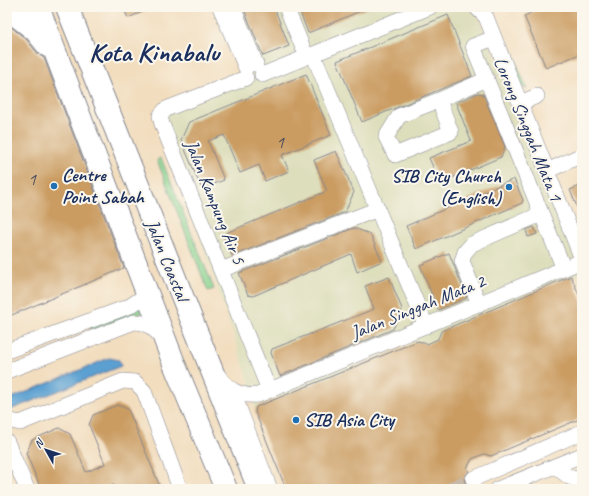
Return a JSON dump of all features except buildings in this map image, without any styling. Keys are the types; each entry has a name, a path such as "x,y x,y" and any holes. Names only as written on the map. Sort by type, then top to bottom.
{"highway":[{"name":"Jalan Coastal","path":"38,7 175,366 226,489"},
{"path":"7,8 35,30 48,47 66,81"},
{"name":"Jalan Coastal","path":"68,9 207,360 233,419 259,489"}],"street":[{"path":"220,7 254,70"},
{"path":"233,7 254,70"},
{"path":"286,7 308,51 378,209 426,326"},
{"name":"Jalan Kampung Air 5","path":"270,390 160,116 166,109 254,70 308,51 408,7"},
{"path":"308,51 430,7"},
{"path":"476,7 486,17 582,260"},
{"name":"Lorong Singgah Mata 1","path":"494,38 473,46 564,268"},
{"path":"439,100 487,79"},
{"path":"520,103 537,96"},
{"path":"546,172 582,155"},
{"path":"221,270 378,209"},
{"path":"480,304 463,264 464,252 472,244 541,214"},
{"name":"Jalan Singgah Mata 2","path":"232,390 246,396 258,395 480,304 582,260"},
{"path":"7,351 24,343 130,306 148,294"},
{"path":"7,371 58,350 134,322 146,323 166,341"},
{"path":"7,342 37,343 57,337 62,344 44,365 7,380"},
{"path":"207,360 222,381 232,390 270,489"},
{"path":"16,463 19,459 13,441 14,421 123,380 135,382 144,391 180,489"},
{"path":"473,479 582,432"},
{"path":"7,442 28,489"},
{"path":"552,445 562,444 567,450 566,456 558,464"},
{"path":"498,489 582,455"},
{"path":"507,464 500,470 500,476 506,482 514,482"},
{"path":"558,464 569,477 579,480"}],"shaded area":[{"path":"238,7 468,7 471,9 481,22 565,226 579,275 572,277 569,276 441,331 438,339 427,344 257,407 255,412 252,390 162,124 166,109 264,69"}],"green space":[{"path":"508,43 527,89 521,86 504,45"},
{"path":"161,158 214,289 208,291 157,160"},
{"path":"145,303 152,316 143,313 136,314 91,330 89,325"}],"water":[{"path":"109,358 119,360 121,366 7,411 7,400"}],"tunnel":[{"path":"451,489 473,479"}],"place":[{"name":"Centre Point Sabah","path":"54,186"},
{"name":"SIB City Church (English)","path":"509,187"},
{"name":"SIB Asia City","path":"296,420"}],"district":[{"name":"Kota Kinabalu","path":"154,52"}]}
